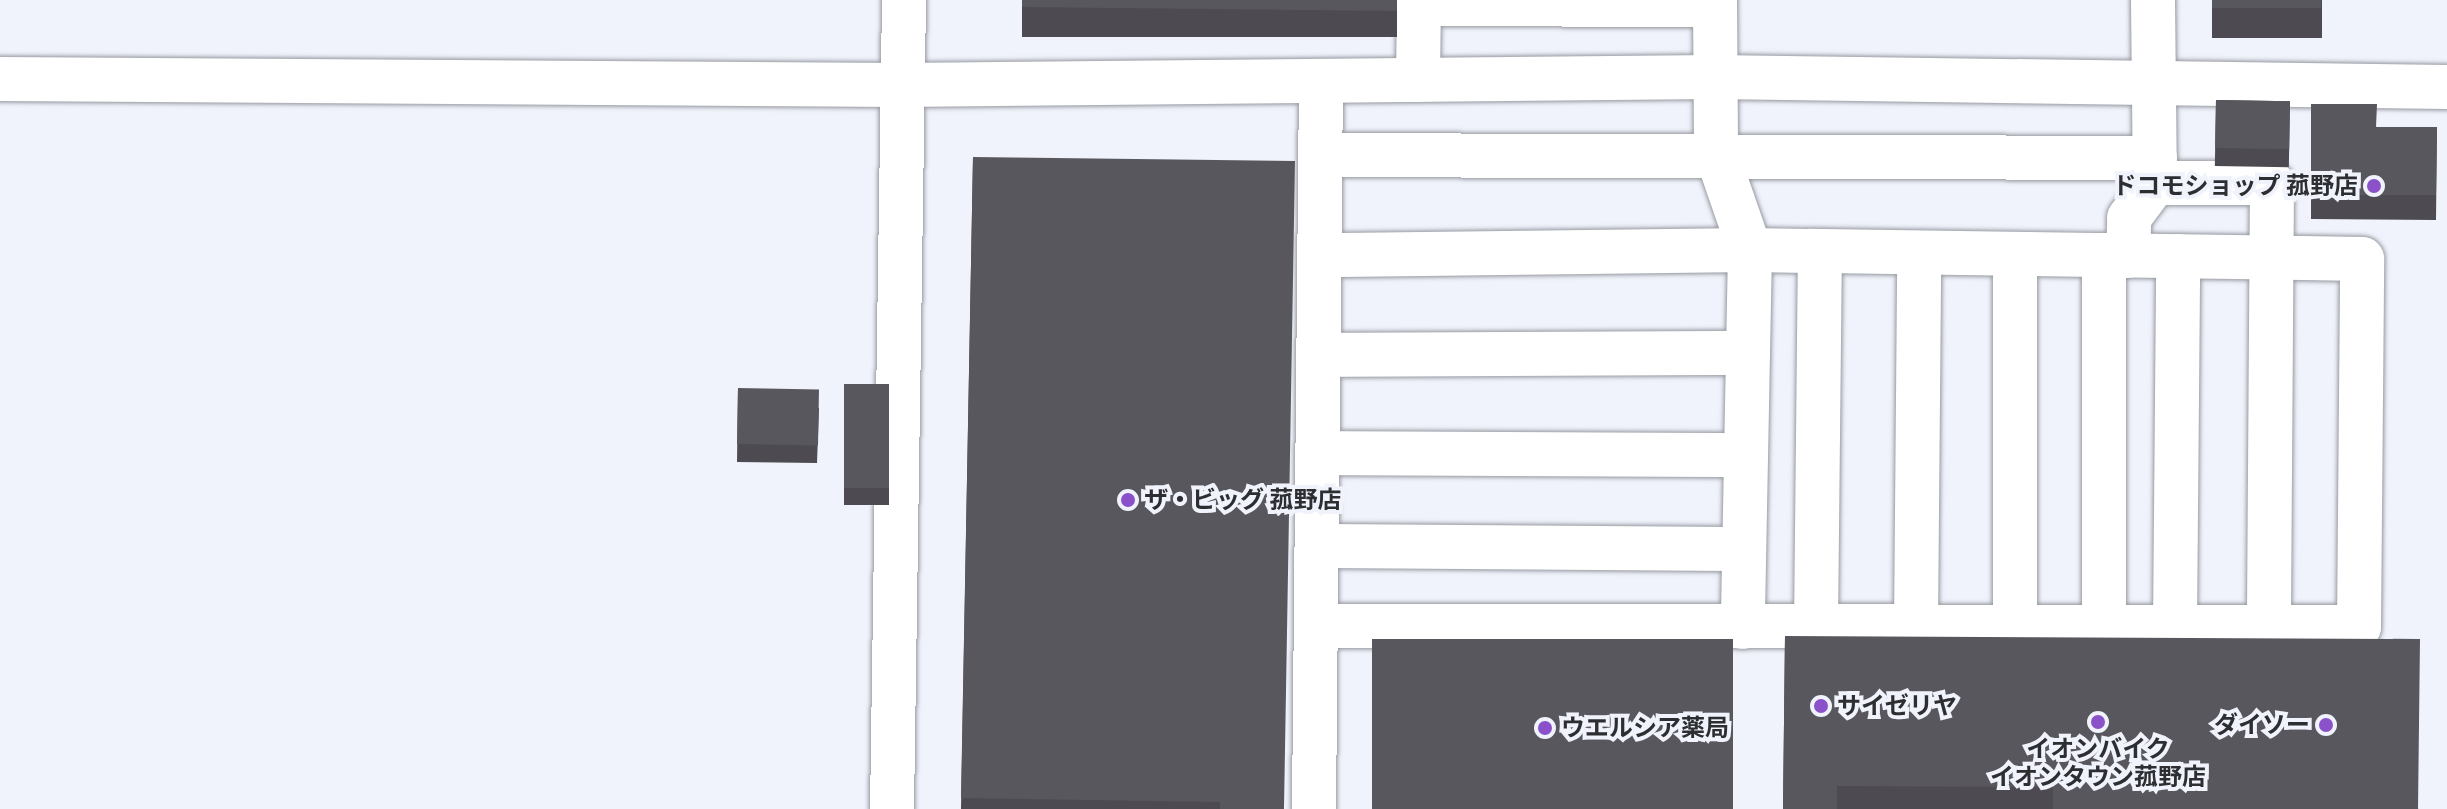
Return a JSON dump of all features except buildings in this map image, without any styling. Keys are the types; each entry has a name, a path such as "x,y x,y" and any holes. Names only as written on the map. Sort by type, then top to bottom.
{"street":[{"path":"892,809 904,0"},
{"path":"2104,627 2116,255 2129,218 2155,170 2153,0"},
{"path":"1418,80 1419,2 1715,2 1716,152 1750,250 1743,627"},
{"path":"0,79 901,85 1714,77 2437,90"},
{"path":"1314,809 1321,81"},
{"path":"1321,155 1716,152 2155,170 2272,183 2269,627"},
{"path":"1317,626 2359,627 2362,259 1750,250 1320,255"},
{"path":"1816,627 1820,251"},
{"path":"1916,627 1919,253"},
{"path":"2015,254 2015,627"},
{"path":"2175,627 2178,256"},
{"path":"1319,355 1748,353"},
{"path":"1318,453 1746,455"},
{"path":"1317,546 1744,549"}],"place":[{"name":"ドコモショップ 菰野店","path":"2374,186"},
{"name":"ザ・ビッグ 菰野店","path":"1128,500"},
{"name":"サイゼリヤ","path":"1821,706"},
{"name":"イオンバイク イオンタウン菰野店","path":"2098,722"},
{"name":"ダイソー","path":"2326,725"},
{"name":"ウエルシア薬局","path":"1545,728"}]}
